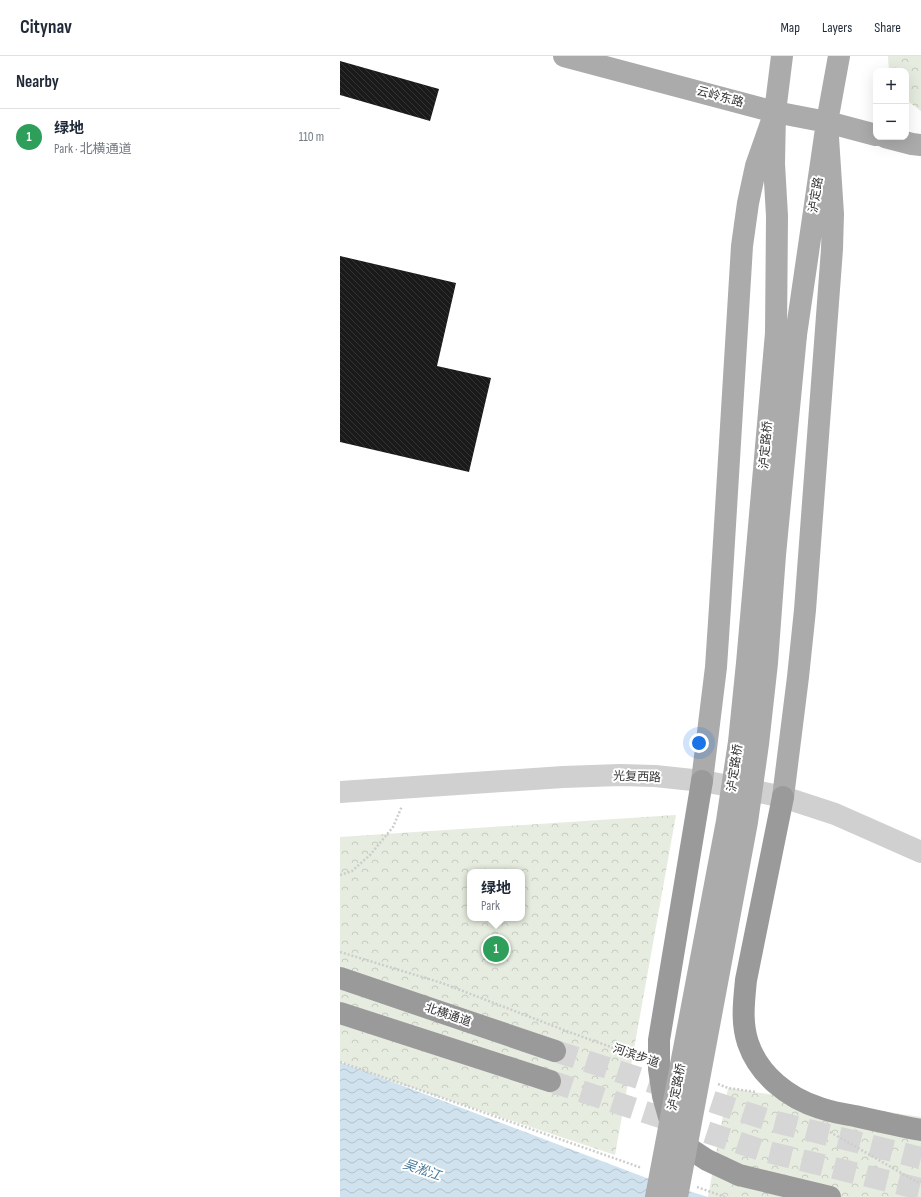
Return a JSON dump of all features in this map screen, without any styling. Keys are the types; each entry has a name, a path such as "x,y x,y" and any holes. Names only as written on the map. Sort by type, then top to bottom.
{"highway":[{"path":"702,781 660,1040 660,1064 663,1096 671,1124 687,1147 707,1160 739,1175 830,1197"},
{"path":"783,797 746,980 743,1009 748,1043 767,1076 783,1090 799,1100 820,1108 921,1130"},
{"name":"北横通道","path":"340,978 555,1051"},
{"path":"340,1013 550,1081"}],"main road":[{"name":"云岭东路","path":"564,56 775,112 827,122 873,134"},
{"path":"782,56 775,112 774,164 786,334"},
{"name":"泸定路","path":"786,334 839,56"},
{"path":"702,781 711,712 720,607 742,246 748,203 756,166 775,112"},
{"path":"783,797 798,685 805,610 831,257 832,214 827,122"},
{"path":"897,140 921,145"},
{"name":"泸定路桥","path":"656,1197 723,844 739,742 786,334"},
{"name":"泸定路桥","path":"677,1197 747,822 754,775 767,663 775,555 786,334"}],"street":[{"name":"光复西路","path":"340,792 563,777 620,775 654,776 702,781 783,797 835,814 921,852"}],"path":[{"path":"340,876 352,871 370,855 393,827 412,787"},
{"name":"河滨步道","path":"340,952 442,983 569,1032 660,1064"},
{"path":"340,1062 644,1168"},
{"path":"714,1083 728,1088 761,1093"},
{"path":"829,1131 917,1182 921,1182"},
{"path":"696,1187 726,1197"}],"green space":[{"path":"888,56 921,56 921,111 909,102 909,68 889,68"},
{"path":"676,815 615,1155 365,1072 340,1061 340,837"},
{"path":"728,1088 921,1117 921,1197 708,1197"}],"water":[{"name":"吴淞江","path":"340,1062 644,1177 708,1197 340,1197"}],"building":[{"path":"340,61 439,89 430,121 340,95"},
{"path":"340,256 456,283 437,366 491,378 469,472 340,442"}],"tunnel":[{"path":"555,1051 772,1121 921,1158"},
{"path":"550,1081 764,1151 921,1189"}],"place":[{"name":"绿地","path":"496,949"}]}
